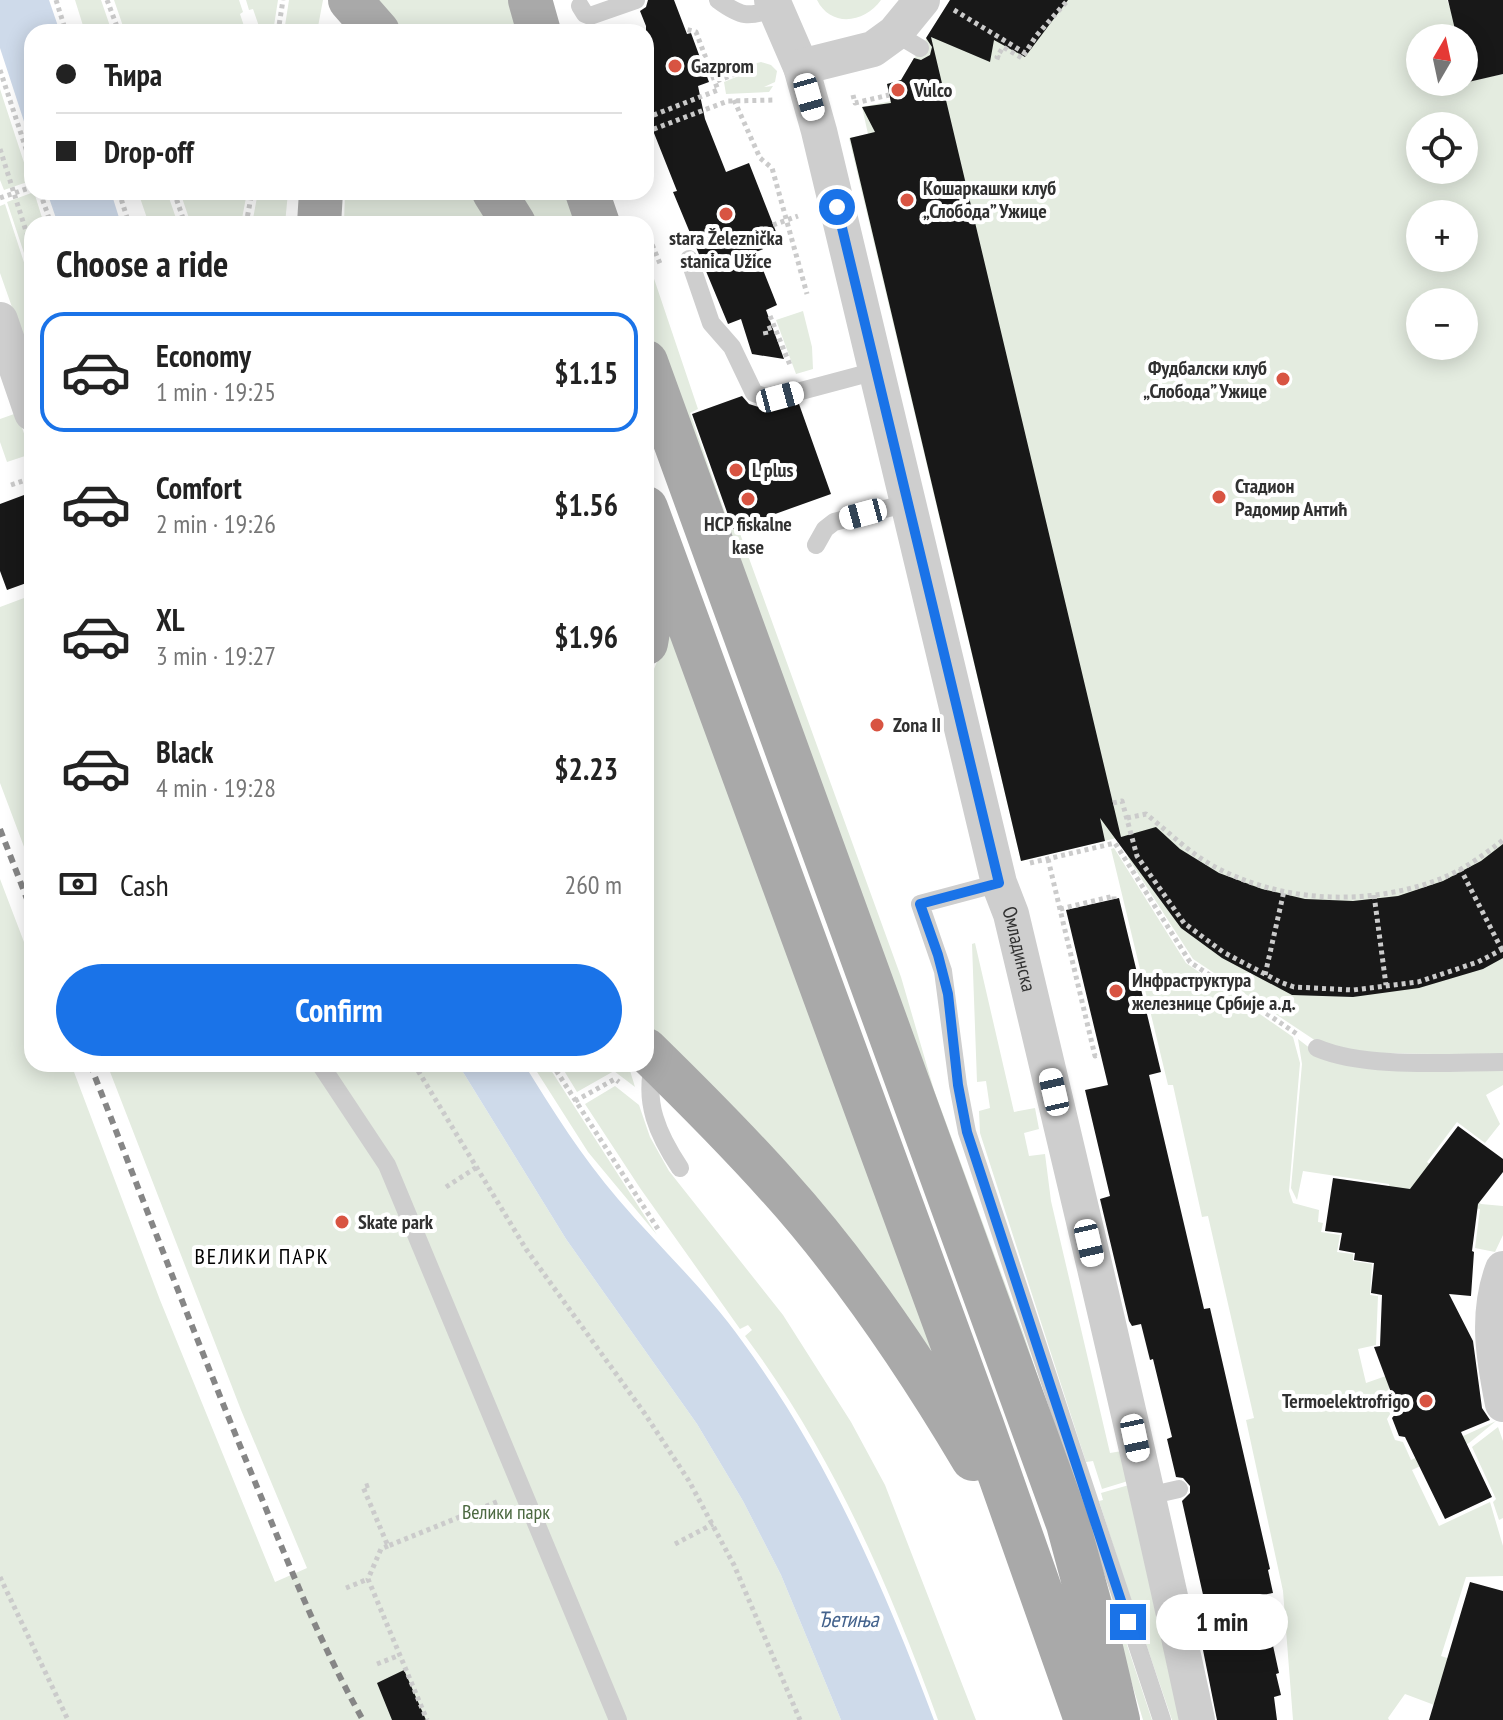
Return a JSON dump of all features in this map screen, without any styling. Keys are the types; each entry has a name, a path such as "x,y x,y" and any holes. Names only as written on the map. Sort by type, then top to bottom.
{"main road":[{"path":"345,24 350,0"},
{"path":"350,0 371,24"},
{"path":"530,0 537,24"},
{"path":"654,384 1068,1524 1118,1720"},
{"path":"654,533 1018,1525 1086,1720"},
{"path":"654,1058 778,1186 835,1255 910,1358 997,1501 1018,1525"}],"street":[{"name":"Омладинска","path":"774,4 801,67 819,131 908,503 1008,875 1011,914 1164,1493 1197,1720"},
{"path":"801,67 908,41 937,4"},
{"path":"0,320 24,390"},
{"path":"1503,1269 1495,1297 1493,1328 1503,1404"}],"lane":[{"path":"580,6 590,16 614,4 636,0"},
{"path":"720,1 747,16 774,4"},
{"path":"689,259 711,323 732,347 754,393 771,399 876,371"},
{"path":"816,545 825,529 834,522 908,503"},
{"path":"1008,875 920,904 948,994 958,1085 967,1132 1162,1720"},
{"path":"1317,1048 1343,1056 1371,1059 1503,1062"},
{"path":"325,1072 387,1165 618,1720"},
{"path":"649,1072 654,1118 680,1168"}],"path":[{"path":"56,0 64,24"},
{"path":"107,0 116,24"},
{"path":"279,24 283,0"},
{"path":"997,57 1003,47 1022,58 1044,25 1068,0"},
{"path":"937,4 1025,53"},
{"path":"685,29 696,32 723,103"},
{"path":"717,81 750,68"},
{"path":"0,70 24,143"},
{"path":"654,115 718,90"},
{"path":"853,95 855,103 889,95"},
{"path":"734,100 760,158 772,168 807,294"},
{"path":"654,132 734,100 777,100"},
{"path":"0,149 24,225"},
{"path":"772,168 786,164"},
{"path":"0,198 24,190"},
{"path":"773,225 798,216"},
{"path":"770,316 793,374"},
{"path":"766,335 765,330 775,326"},
{"path":"11,485 24,481"},
{"path":"1113,803 1122,801 1137,856 1184,923 1223,952 1294,987 1353,990 1418,982 1478,962 1502,949 1460,868"},
{"path":"1127,818 1146,814 1184,847 1220,870 1305,896 1353,898 1397,893 1442,878 1503,840"},
{"path":"1008,875 1048,859 1115,843 1190,962 1294,1032"},
{"path":"1048,859 1084,998 1095,1056 1100,1054"},
{"path":"1265,975 1284,891"},
{"path":"1374,895 1386,986"},
{"path":"1060,909 1114,896 1114,899"},
{"path":"419,1072 526,1249 645,1414 689,1481 713,1524 766,1637 800,1720"},
{"path":"557,1072 658,1229"},
{"path":"575,1101 611,1081"},
{"path":"446,1187 477,1167"},
{"path":"369,1485 363,1487 388,1546"},
{"path":"346,1588 368,1579 381,1549 495,1503"},
{"path":"675,1544 713,1524"},
{"path":"0,1577 68,1720"},
{"path":"368,1579 427,1720"},
{"path":"377,1664 400,1655"}],"green space":[{"path":"75,0 101,0 109,24 82,24"},
{"path":"114,0 239,0 243,12 240,14 243,24 122,24"},
{"path":"246,0 278,0 274,24 258,24 253,9 249,10"},
{"path":"289,0 323,0 318,24 285,24"},
{"path":"378,0 510,0 518,24 373,24"},
{"path":"817,0 881,0 866,14 848,19 831,15"},
{"name":"Стадион Радомир Антић","path":"950,0 1447,0 1456,24 1406,24 1406,96 1478,96 1478,79 1503,74 1503,1055 1366,1053 1319,1043 1193,959 1128,858 1125,836 1021,861 849,138 868,134 862,107 891,101 887,84 901,80"},
{"path":"761,62 777,71 775,82 764,87 773,86 769,92 726,94 724,82 748,72 750,76 757,74 753,64"},
{"path":"0,89 24,163 24,183 4,190 0,180"},
{"path":"24,196 24,200 36,200 42,216 24,216 24,253 7,202"},
{"path":"141,200 170,200 175,216 146,216"},
{"path":"183,200 246,200 242,216 188,216"},
{"path":"256,200 287,200 286,216 254,216"},
{"path":"345,200 574,200 578,216 344,216"},
{"path":"5,204 24,262 24,341 0,273 0,206"},
{"path":"654,279 698,409 690,413 731,530 738,528 901,977 934,1090 1024,1335 1152,1720 1143,1720 1108,1605 654,340"},
{"path":"803,311 812,347 813,369 796,374 776,320"},
{"path":"17,413 24,434 24,456 7,462 0,442 0,419"},
{"path":"24,598 24,847 0,783 0,607"},
{"path":"669,633 937,1357 654,1040 654,669"},
{"path":"1114,848 1186,963 1293,1037 1300,1063 1289,1191 1293,1203 1319,1210 1318,1222 1323,1223 1321,1232 1340,1235 1337,1252 1353,1254 1353,1261 1372,1264 1370,1295 1378,1296 1376,1345 1358,1349 1366,1383 1437,1358 1395,1377 1386,1394 1392,1411 1387,1419 1395,1440 1403,1442 1411,1460 1496,1421 1469,1443 1412,1470 1439,1526 1490,1502 1503,1546 1503,1576 1466,1577 1441,1656 1453,1660 1445,1709 1405,1694 1389,1720 1293,1720 1283,1591 1246,1420 1254,1418 1208,1216 1202,1217 1173,1085 1168,1085 1111,849"},
{"name":"Велики парк","path":"0,879 24,942 24,1072 74,1072 160,1300 275,1582 307,1568 241,1410 110,1072 463,1072 566,1239 697,1424 743,1501 781,1575 841,1720 0,1720"},
{"path":"975,943 1014,1112 1035,1108 1039,1129 1024,1133 1029,1156 1045,1154 1051,1201 1110,1453 1122,1451 1128,1481 1102,1489 1093,1461 1086,1462 980,1133 979,1111 990,1108 986,1081 977,1082 972,944"},
{"path":"1298,1039 1315,1052 1503,1067 1503,1085 1486,1095 1500,1124 1485,1143 1457,1122 1427,1162 1481,1204 1503,1206 1503,1235 1495,1252 1475,1248 1480,1209 1426,1201 1385,1216 1389,1184 1303,1171 1297,1200 1291,1188 1302,1064"},
{"path":"537,1072 552,1072 657,1235 588,1152"},
{"path":"565,1072 612,1072 577,1092"},
{"path":"615,1072 630,1072 635,1087"},
{"path":"615,1086 639,1105 650,1137 669,1171 783,1315 851,1422 885,1485 976,1720 938,1720 899,1619 856,1521 805,1427 745,1336 752,1330 748,1325 740,1329 585,1104"},
{"path":"1498,1427 1503,1441 1503,1518 1499,1520 1493,1502 1496,1499 1472,1447"},
{"path":"1129,1485 1183,1720 1172,1720 1140,1626 1145,1624 1143,1615 1136,1616 1099,1501 1103,1500 1101,1493"}],"water":[{"path":"0,0 49,0 57,24 24,24 24,122 0,48"},
{"path":"50,200 114,200 118,216 55,216"},
{"name":"Ђетиња","path":"463,1072 529,1072 605,1183 742,1341 801,1430 851,1524 895,1621 934,1720 841,1720 781,1575 743,1501 697,1424 566,1239"}],"building":[{"name":"stara Železnička stanica Užice","path":"648,0 674,0 687,34 691,33 709,82 698,86 705,119 726,172 749,163 780,242 756,252 777,305 766,310 784,359 752,354 741,319 728,324 673,192 677,191 654,133 654,24 645,24 640,11 646,7"},
{"path":"950,0 1068,0 1025,57 994,40 990,62 931,37 1121,837 1156,827 1180,849 1219,873 1262,889 1305,899 1353,901 1398,896 1443,881 1481,861 1503,844 1503,958 1483,969 1419,988 1353,997 1292,995 1222,958 1181,928 1100,818 1105,841 1021,861 850,138 875,132 862,107 891,103 887,84 901,80 914,58 921,60 930,55 932,47 926,38"},
{"path":"1448,0 1503,0 1503,74 1478,80 1478,24 1454,24"},
{"path":"742,396 749,404 768,410 799,404 831,494 733,529 692,414"},
{"path":"24,495 24,584 7,590 0,571 0,504"},
{"path":"1119,898 1161,1072 1149,1075 1204,1309 1210,1308 1270,1569 1273,1593 1262,1595 1279,1673 1276,1674 1281,1695 1274,1697 1277,1720 1217,1720 1195,1610 1206,1608 1182,1501 1190,1493 1190,1486 1183,1478 1176,1477 1167,1439 1172,1437 1153,1359 1150,1360 1141,1324 1132,1326 1129,1321 1100,1199 1110,1196 1085,1090 1108,1085 1066,910"},
{"path":"1458,1126 1503,1159 1503,1172 1478,1204 1472,1251 1471,1296 1449,1294 1473,1341 1482,1408 1490,1420 1461,1432 1492,1497 1445,1519 1405,1437 1399,1436 1392,1418 1398,1411 1374,1347 1380,1346 1382,1295 1371,1293 1374,1263 1354,1260 1355,1253 1339,1250 1342,1233 1325,1231 1333,1178 1410,1189"},
{"path":"1470,1582 1503,1591 1503,1720 1429,1720"},
{"path":"404,1670 426,1720 392,1720 377,1683"}],"railway":[{"path":"0,829 24,891"},
{"path":"93,1072 285,1556 363,1720"}],"place":[{"name":"Gazprom","path":"675,66"},
{"name":"Vulco","path":"898,90"},
{"name":"Кошаркашки клуб „Слобода” Ужице","path":"907,200"},
{"name":"stara Železnička stanica Užice","path":"726,214"},
{"name":"Фудбалски клуб „Слобода” Ужице","path":"1283,379"},
{"name":"L plus","path":"736,470"},
{"name":"Стадион Радомир Антић","path":"1219,497"},
{"name":"HCP fiskalne kase","path":"748,499"},
{"name":"Zona II","path":"877,725"},
{"name":"Инфраструктура железнице Србије а.д.","path":"1116,991"},
{"name":"Skate park","path":"342,1222"},
{"name":"Termoelektrofrigo","path":"1426,1401"}],"district":[{"name":"ВЕЛИКИ ПАРК","path":"262,1256"}],"route":[{"path":"837,207 999,883 920,904 948,994 962,1112 1128,1622"}]}
